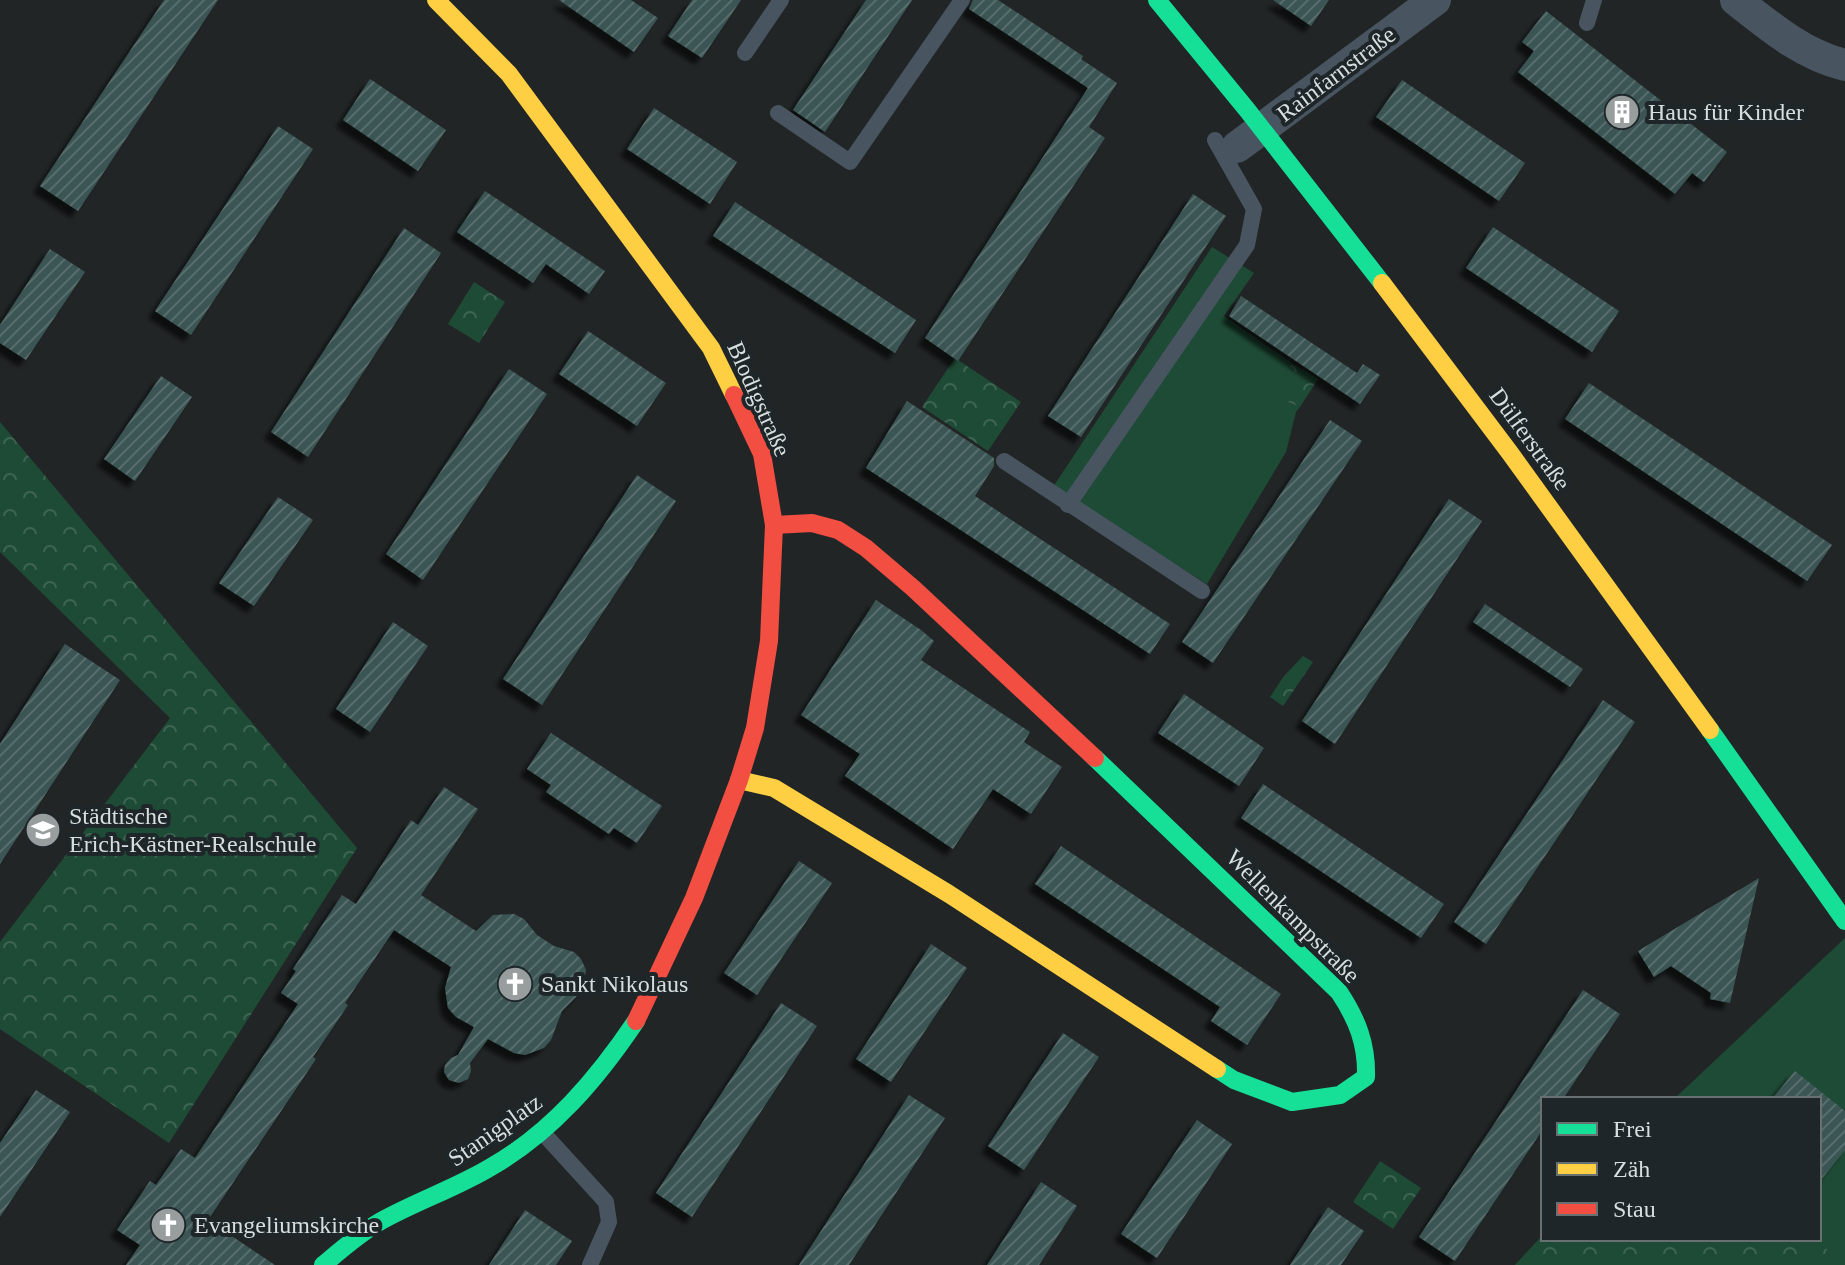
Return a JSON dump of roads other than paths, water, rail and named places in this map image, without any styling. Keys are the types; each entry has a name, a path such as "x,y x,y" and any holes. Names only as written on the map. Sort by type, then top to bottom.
{"street":[{"name":"Blodigstraße","path":"436,0 509,74 711,348 762,454 774,525 769,641 755,728 739,780 673,944"},
{"name":"Dülferstraße","path":"1157,0 1264,128 1486,419 1845,921"},
{"name":"Rainfarnstraße","path":"1226,144 1264,128 1435,0"},
{"path":"1736,0 1781,35 1824,60 1845,65"},
{"name":"Wellenkampstraße","path":"739,780 774,788 922,878 1234,1080 1292,1102 1340,1095 1366,1077 1367,1052 1362,1033 1353,1012 1339,992 1200,856 1000,669 866,548 838,530 812,523 774,525"},
{"name":"Stanigplatz","path":"323,1265 381,1221 463,1183 542,1132 578,1097 615,1053 638,1018 673,944"}],"lane":[{"path":"745,53 781,0"},
{"path":"778,113 850,162 962,0"},
{"path":"1587,23 1594,0"},
{"path":"1068,505 1247,245 1254,209 1226,144"},
{"path":"1004,461 1202,591"},
{"path":"542,1132 606,1202 609,1222 590,1265"}],"place":[{"name":"Haus für Kinder","path":"1622,112"},
{"name":"Städtische Erich-Kästner-Realschule","path":"43,830"},
{"name":"Sankt Nikolaus","path":"515,984"},
{"name":"Evangeliumskirche","path":"168,1225"}]}
